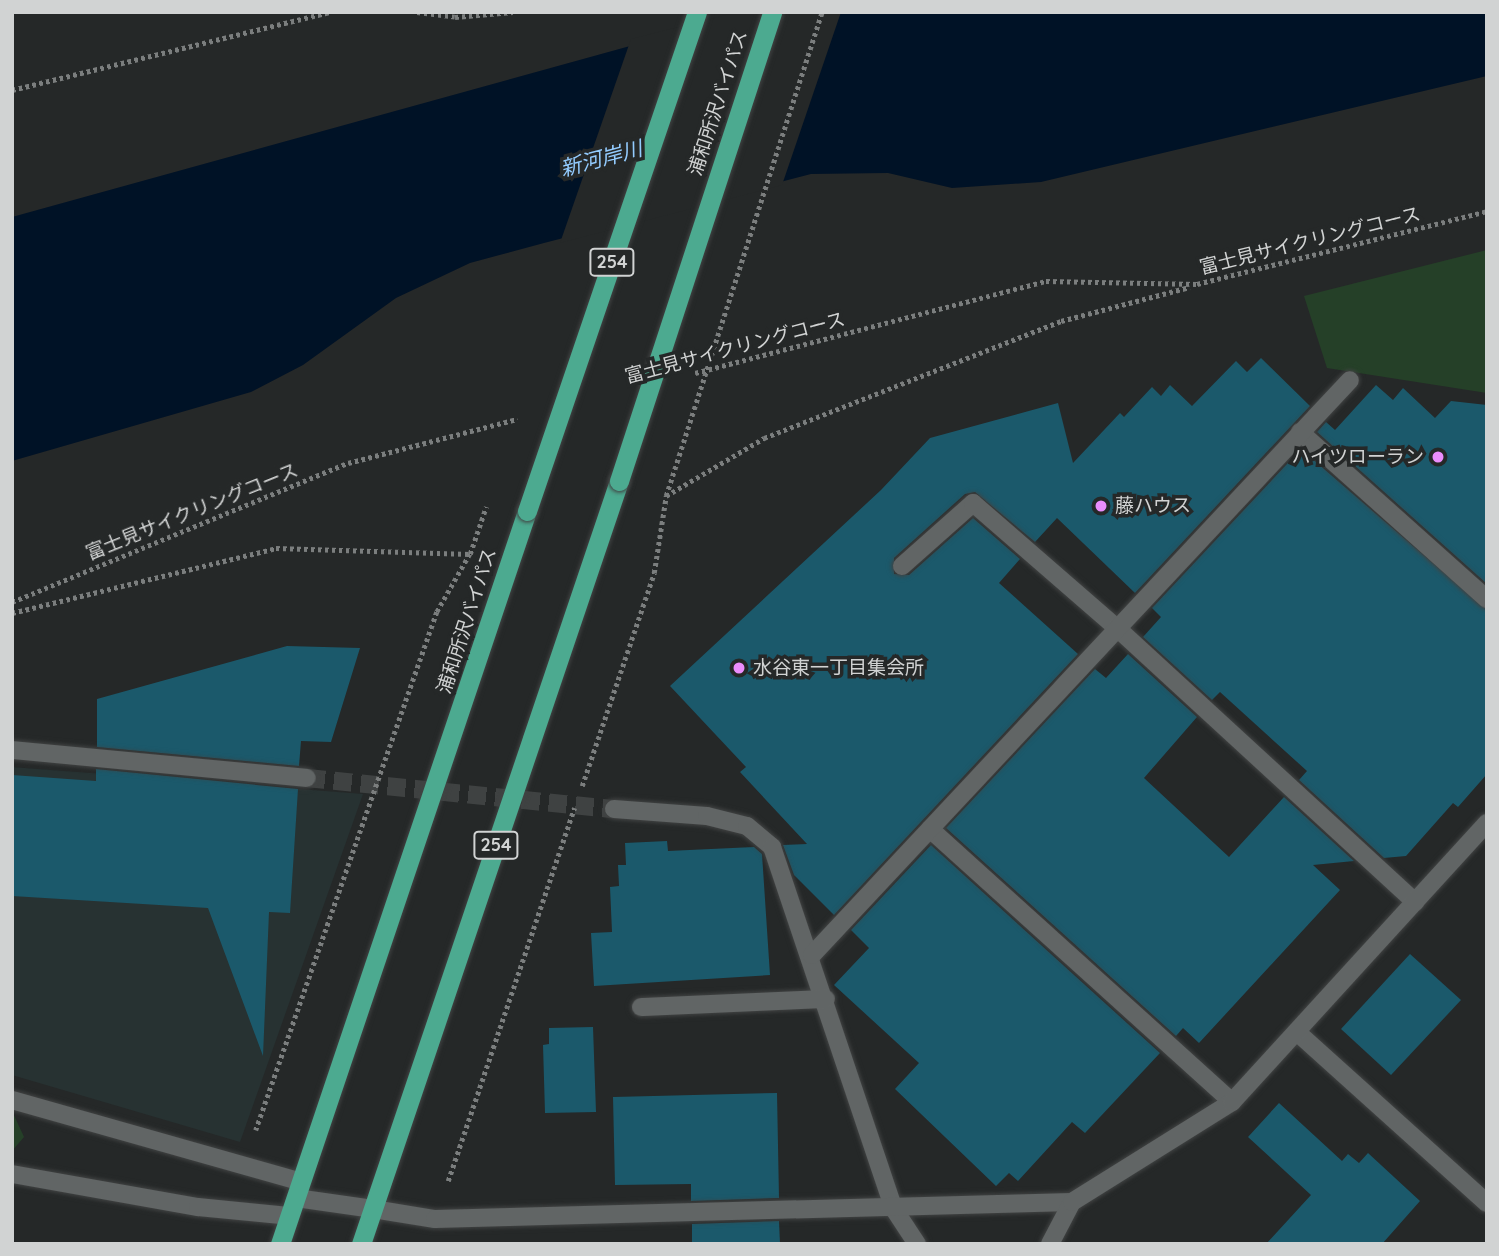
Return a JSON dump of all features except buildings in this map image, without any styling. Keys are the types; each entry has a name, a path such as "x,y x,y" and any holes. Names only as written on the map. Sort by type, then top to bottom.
{"highway":[{"name":"浦和所沢バイパス","path":"280,1244 697,12"},
{"name":"浦和所沢バイパス","path":"361,1244 620,481 772,12"}],"street":[{"path":"811,955 1350,380"},
{"path":"1300,432 1487,599"},
{"path":"902,566 973,503 1117,628 1415,902"},
{"path":"12,750 307,778"},
{"path":"614,809 707,816 747,826 772,847 826,999 894,1209 917,1244"},
{"path":"12,1174 198,1207 296,1199 435,1219 894,1209 1072,1202 1232,1102 1486,826"},
{"path":"930,829 1232,1102"},
{"path":"641,1007 826,999"},
{"path":"1298,1033 1487,1203"},
{"path":"12,1100 244,1166 296,1199"},
{"path":"1050,1244 1072,1202"}],"path":[{"path":"12,90 329,12"},
{"path":"416,12 455,17 513,12"},
{"path":"435,1219 654,573 666,496 822,12"},
{"name":"富士見サイクリングコース","path":"684,376 1046,281 1198,285 1487,211"},
{"path":"666,496 764,438 1061,321 1198,285"},
{"name":"富士見サイクリングコース","path":"12,602 348,463 523,418"},
{"path":"12,613 276,548 470,554 437,612 244,1166"}],"shaded area":[{"path":"12,767 363,794 240,1142 12,1075"}],"green space":[{"path":"1487,250 1487,393 1327,368 1304,296"},
{"path":"12,1111 24,1137 12,1151"}],"water":[{"name":"新河岸川","path":"753,12 1487,12 1487,76 1041,182 952,188 888,173 811,174 544,243 470,263 396,298 303,365 251,392 12,461 12,217"}],"pier":[{"path":"738,12 841,12 782,185 560,243 631,39"}],"tunnel":[{"path":"307,778 614,809"}],"place":[{"name":"ハイツローラン","path":"1438,457"},
{"name":"藤ハウス","path":"1101,506"},
{"name":"水谷東一丁目集会所","path":"739,668"}]}
